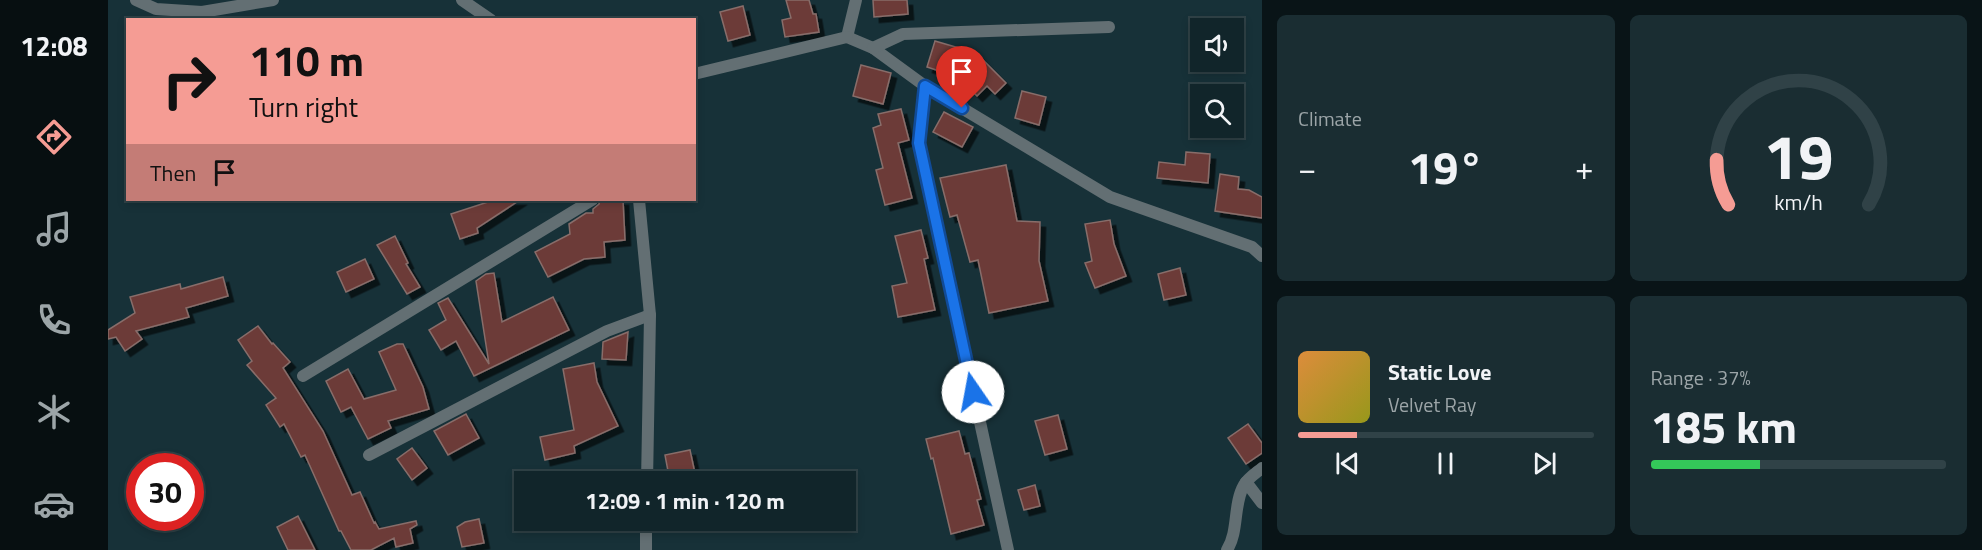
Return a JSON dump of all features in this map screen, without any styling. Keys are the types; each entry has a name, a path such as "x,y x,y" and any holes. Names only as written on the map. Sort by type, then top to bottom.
{"street":[{"path":"135,0 156,9 202,12 273,0"},
{"path":"462,0 488,18"},
{"path":"847,37 856,0"},
{"path":"873,48 903,34 1109,27"},
{"path":"696,74 847,37 873,48 925,86 1110,196 1252,247 1262,256"},
{"path":"925,86 919,143 1008,550"},
{"path":"303,376 590,201"},
{"path":"639,201 650,315 647,471"},
{"path":"369,455 607,331 650,315"},
{"path":"1227,550 1233,540 1242,490 1246,482 1262,468"},
{"path":"1246,482 1262,502"},
{"path":"646,531 646,550"}],"building":[{"path":"786,0 809,0 813,14 816,14 819,32 785,37 782,20 791,18"},
{"path":"873,0 907,0 908,14 874,17"},
{"path":"743,6 750,35 728,41 720,12"},
{"path":"935,41 976,53 1006,83 995,94 987,86 977,96 958,77 927,67"},
{"path":"861,65 891,73 883,104 853,96"},
{"path":"1022,91 1046,97 1039,125 1015,118"},
{"path":"901,109 909,140 898,143 912,198 885,205 876,170 883,168 873,128 881,125 878,114"},
{"path":"944,112 973,127 962,147 933,132"},
{"path":"1186,152 1210,154 1208,183 1157,178 1159,162 1185,165"},
{"path":"1006,165 1017,221 1040,222 1039,261 1048,301 989,313 978,260 970,262 957,215 950,217 940,178"},
{"path":"1220,174 1239,177 1238,189 1249,190 1262,197 1262,218 1215,211"},
{"path":"491,201 518,201 477,228 478,233 460,239 451,214"},
{"path":"600,201 623,201 625,240 604,242 605,257 584,259 548,277 535,252 570,234 569,224 586,213 593,213 593,209"},
{"path":"1110,220 1114,244 1126,276 1095,288 1085,263 1092,261 1085,224"},
{"path":"921,230 928,258 924,259 935,310 898,317 892,286 907,283 895,236"},
{"path":"395,236 408,263 406,264 420,287 407,294 377,245"},
{"path":"365,259 374,279 346,292 337,272"},
{"path":"1180,268 1186,295 1164,300 1158,274"},
{"path":"494,273 502,322 553,297 569,330 474,376 456,341 441,350 429,330 446,320 438,303 448,298 489,364 476,281 486,274"},
{"path":"223,277 228,296 186,308 189,317 136,331 142,339 125,351 116,337 108,339 108,330 135,313 130,297 180,284 181,289"},
{"path":"258,326 290,362 283,368 323,431 352,495 360,492 379,529 416,521 417,525 410,529 413,543 396,547 394,538 371,550 351,550 339,531 305,455 301,457 284,424 280,427 266,405 276,398 247,365 252,361 238,340"},
{"path":"628,332 626,360 602,359 603,342"},
{"path":"397,344 403,344 423,387 429,409 388,421 391,428 368,439 351,407 341,412 326,381 348,369 364,399 396,390 379,352"},
{"path":"594,363 597,382 618,426 574,446 575,453 545,460 540,437 574,430 563,369"},
{"path":"466,414 479,438 448,455 434,431"},
{"path":"1058,415 1067,449 1045,455 1035,421"},
{"path":"1248,424 1262,443 1262,453 1246,464 1228,438"},
{"path":"959,431 965,454 969,453 981,499 977,500 984,525 951,534 933,458 931,459 926,439"},
{"path":"412,448 427,468 412,480 397,459"},
{"path":"690,450 694,471 668,471 665,455"},
{"path":"1035,485 1040,506 1024,510 1018,490"},
{"path":"298,516 315,550 288,550 277,527"},
{"path":"479,519 484,543 462,547 457,527 465,522"}],"route":[{"path":"962,108 925,86 919,143 973,392"}]}
